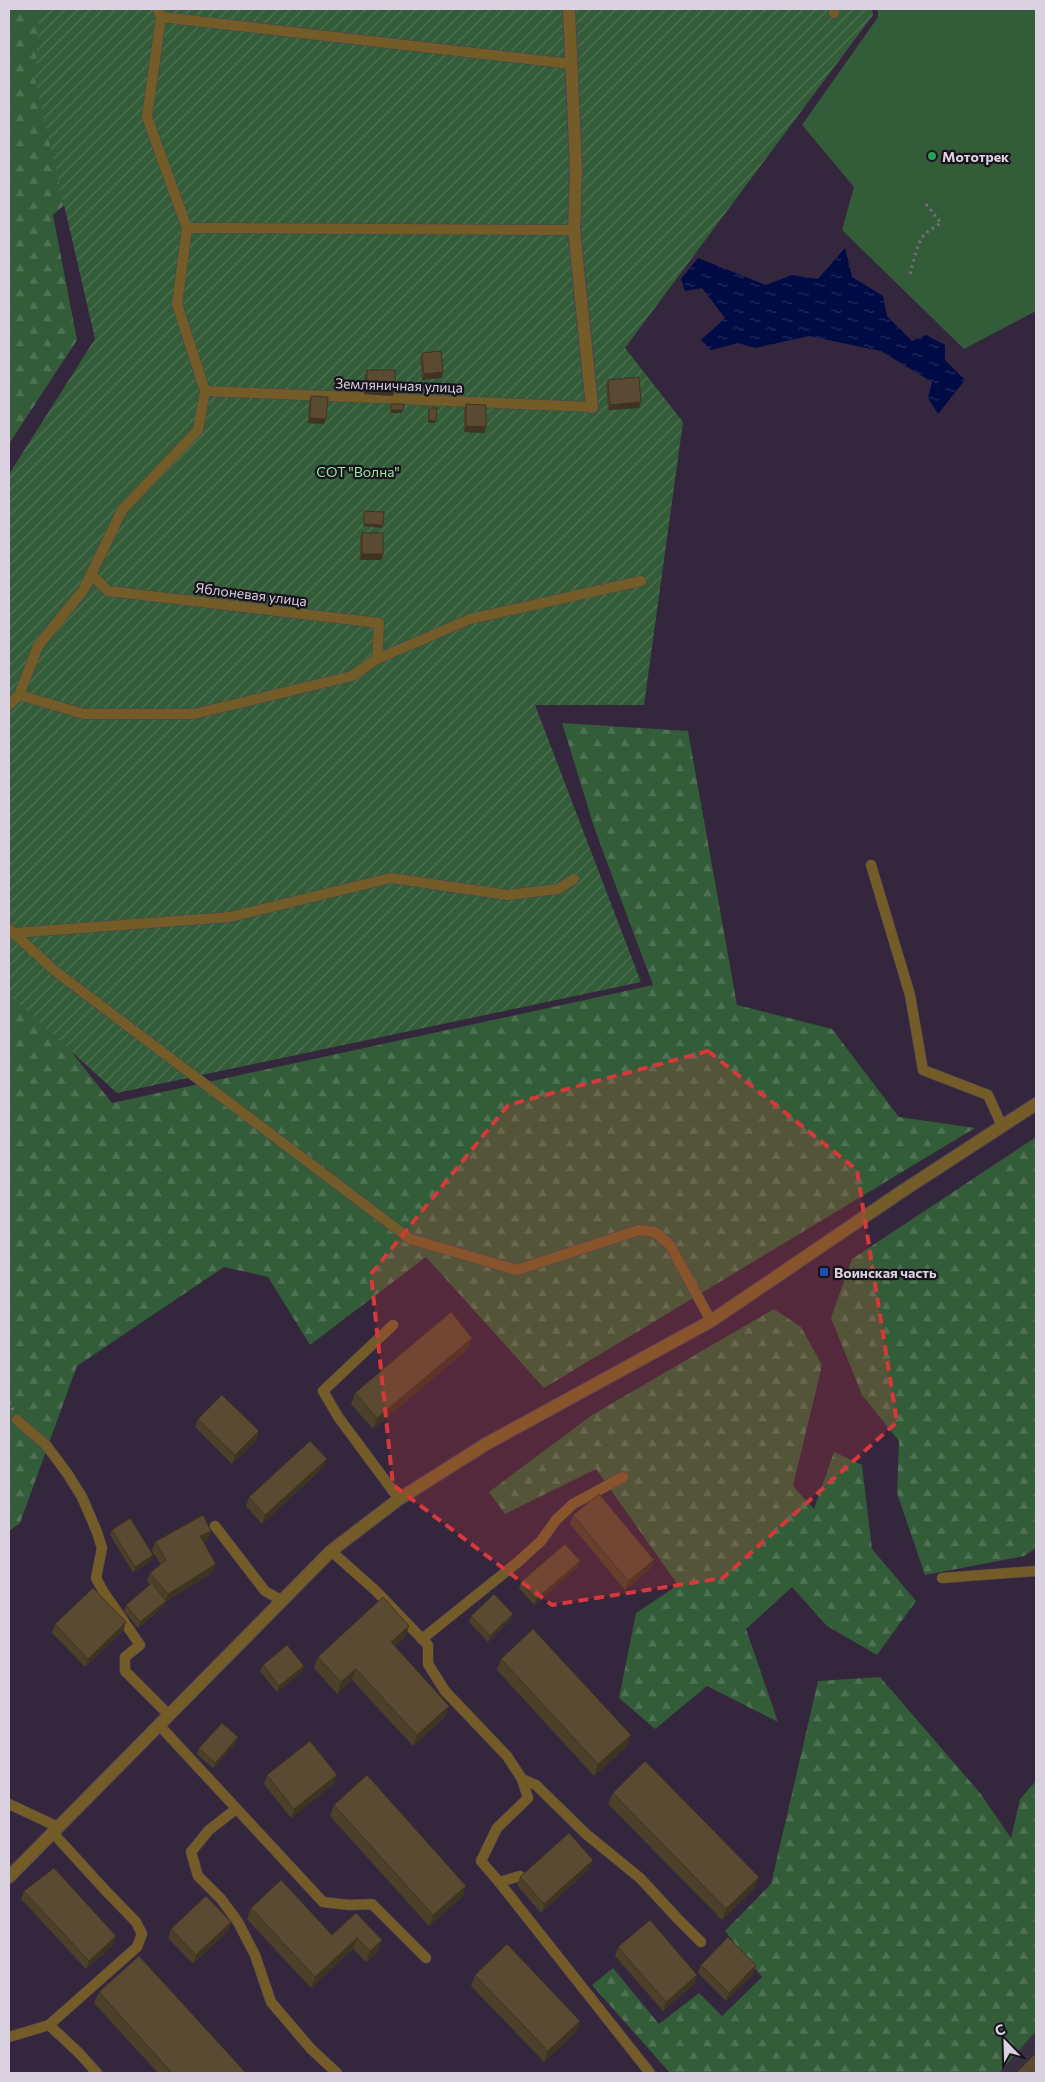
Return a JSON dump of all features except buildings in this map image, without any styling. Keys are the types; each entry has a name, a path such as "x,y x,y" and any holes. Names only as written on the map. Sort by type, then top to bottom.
{"street":[{"path":"569,9 576,170 574,230 592,407"},
{"path":"9,1877 331,1551 399,1499 486,1444 711,1321 904,1190 1036,1104"}],"lane":[{"path":"9,705 19,694 38,646 84,589 122,510 198,430 205,391 177,304 187,228 147,117 159,13 571,64"},
{"path":"187,228 574,230"},
{"name":"Земляничная улица","path":"205,391 592,407"},
{"name":"Яблоневая улица","path":"91,574 108,591 379,623 377,659"},
{"path":"19,694 84,714 194,714 352,676 377,659 470,619 641,581"},
{"path":"871,865 910,995 923,1070 988,1095 1002,1126"},
{"path":"11,931 230,917 391,878 508,895 558,889 574,879"},
{"path":"11,931 55,971 410,1239 517,1270 638,1230 655,1232 670,1245 711,1321"},
{"path":"393,1325 323,1391 339,1418 399,1499"},
{"path":"18,1420 46,1445 67,1472 82,1497 98,1532 102,1548 96,1578 102,1591 140,1645 126,1657 125,1671 169,1715"},
{"path":"422,1639 518,1562 541,1541 556,1520 572,1504 623,1477"},
{"path":"214,1526 265,1591 282,1600"},
{"path":"331,1551 376,1591 428,1644 428,1664 445,1691 507,1756 522,1779 528,1798 496,1828 482,1861 650,2073"},
{"path":"942,1578 1036,1571"},
{"path":"159,1725 323,1902 350,1905 372,1904 426,1958"},
{"path":"522,1779 536,1785 586,1834 640,1878 701,1942"},
{"path":"9,1804 55,1830 104,1890 136,1922 142,1934 137,1947 49,2025 9,2037"},
{"path":"236,1809 209,1830 191,1852 198,1876 221,1899 238,1922 255,1955 271,2002 311,2049 337,2073"},
{"path":"499,1882 520,1876"},
{"path":"49,2025 97,2073"}],"path":[{"path":"910,274 918,245 924,234 941,223 926,204"}],"highlighted area":[{"path":"708,1051 857,1170 897,1422 723,1578 552,1605 393,1485 371,1274 508,1105"}],"shaded area":[{"path":"1036,2022 1036,2073 985,2073"}],"green space":[{"path":"9,9 134,9 107,167 53,215 77,340 9,444"},
{"name":"СОТ \"Волна\"","path":"40,9 872,9 873,15 625,348 683,422 644,705 535,705 641,982 117,1093 9,995 9,474 95,339 35,79"},
{"name":"Мототрек","path":"878,9 1036,9 1036,311 964,349 842,230 854,187 802,125 878,17"},
{"path":"562,723 688,731 737,1005 832,1029 899,1117 975,1128 544,1388 426,1257 310,1345 268,1277 224,1267 77,1366 20,1523 9,1531 9,973 112,1103 653,985 595,830"},
{"path":"1036,1137 1036,1548 1024,1556 925,1575 897,1493 899,1441 862,1395 831,1318 852,1259"},
{"path":"774,1309 801,1327 822,1365 793,1486 814,1509 834,1452 862,1465 872,1549 916,1601 877,1655 827,1626 792,1587 746,1629 778,1722 707,1686 655,1729 619,1698 636,1613 678,1585 596,1469 505,1514 489,1492 592,1415"},
{"path":"880,1677 980,1793 1011,1838 1020,1799 1036,1781 1036,2031 999,2073 670,2073 592,1985 613,1968 659,2024 699,1993 722,2016 762,1977 725,1931 771,1884 818,1681"}],"water":[{"path":"845,248 852,277 883,296 887,316 912,341 926,335 945,345 945,360 965,380 938,414 928,398 932,382 881,351 809,336 755,348 738,343 711,350 701,340 725,318 702,288 685,291 681,279 698,258 766,285 792,275 818,279"}],"place":[{"name":"Мототрек","path":"932,156"},
{"name":"Воинская часть","path":"824,1272"}]}
